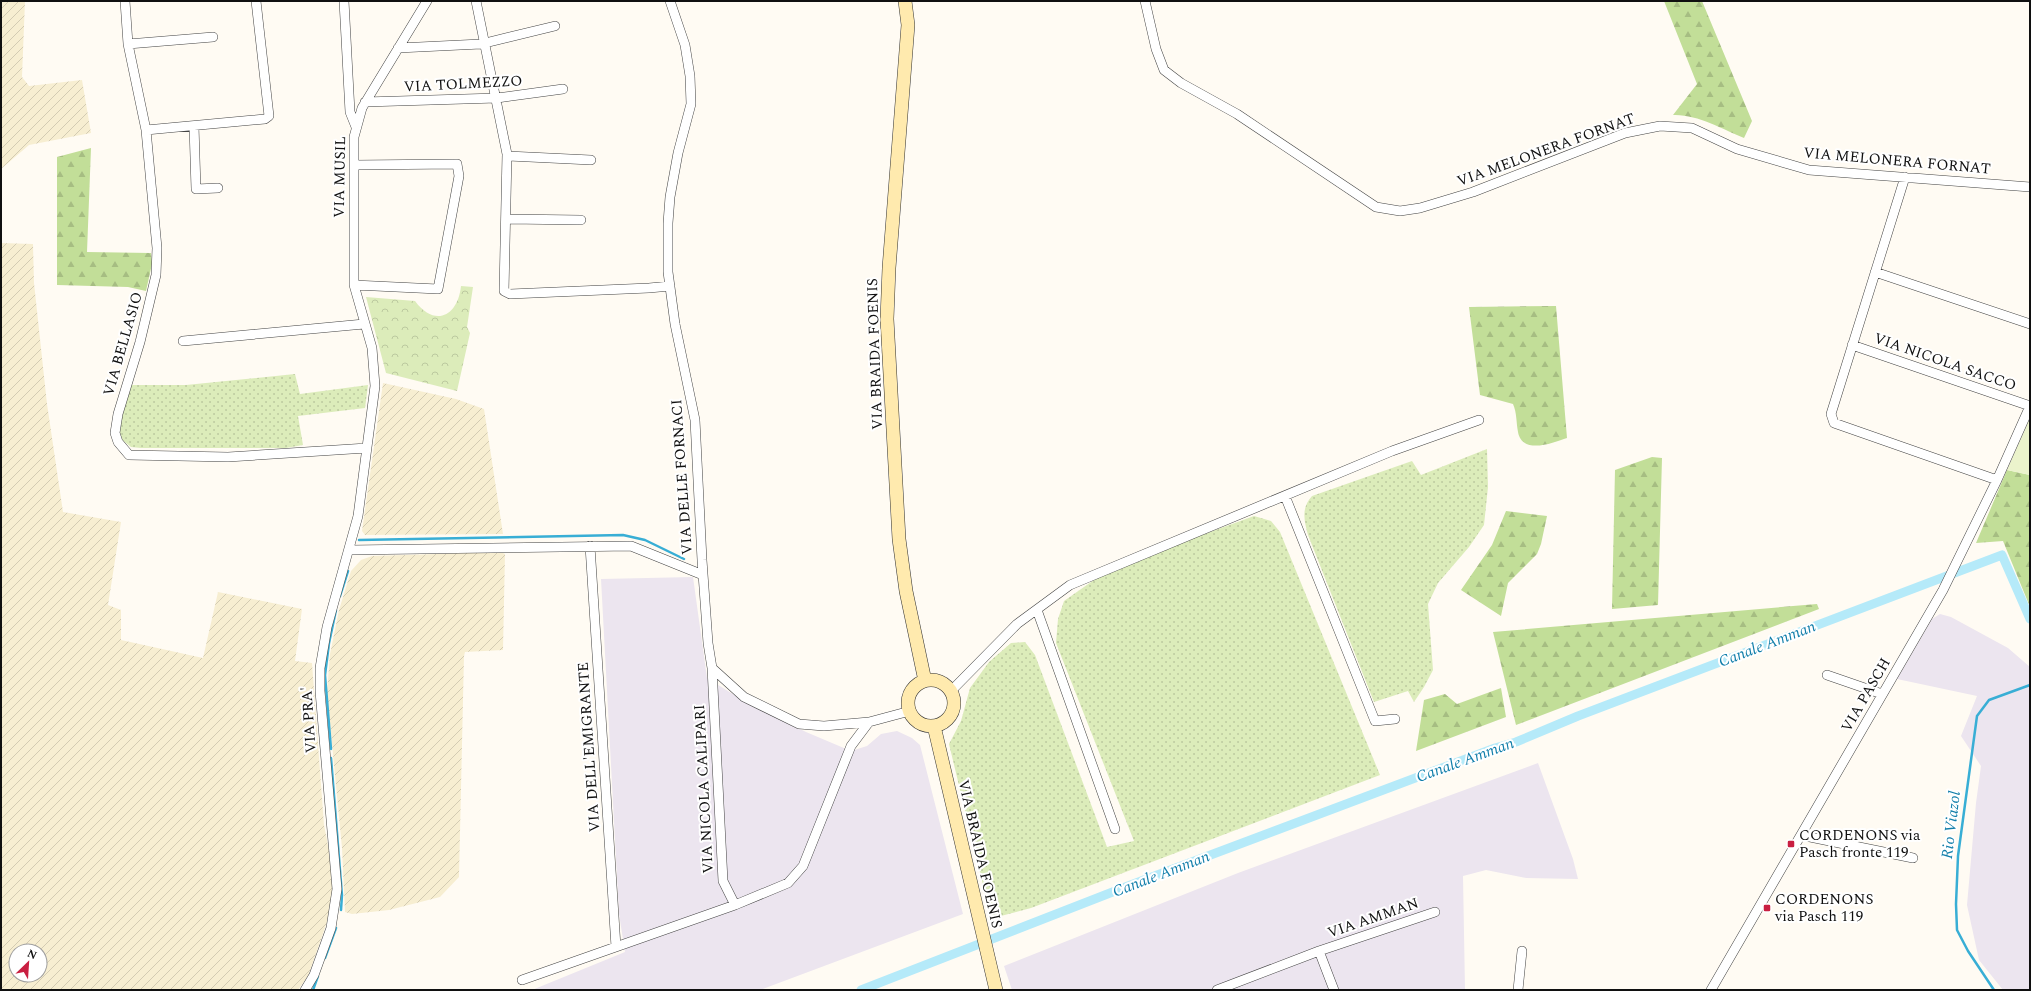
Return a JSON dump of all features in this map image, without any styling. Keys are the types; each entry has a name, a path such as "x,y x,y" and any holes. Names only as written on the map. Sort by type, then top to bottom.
{"street":[{"name":"VIA BELLASIO","path":"125,1 128,44 146,130 157,248 156,275 140,342 118,414 115,433 118,442 129,455 167,456 228,457 367,448"},
{"path":"146,130 265,119 269,116 256,1"},
{"path":"344,1 350,112 356,127"},
{"name":"VIA MUSIL","path":"367,448 375,386 375,370 372,348 354,285 354,165 356,127 365,102 427,1"},
{"path":"476,1 497,98 507,156 504,291 510,294 670,286"},
{"name":"VIA DELLE FORNACI","path":"670,1 685,45 690,76 691,104 678,154 670,197 668,223 668,272 694,420 703,575 712,668"},
{"name":"VIA BRAIDA FOENIS","path":"905,1 908,25 889,268 887,319 899,539 906,592 925,682"},
{"name":"VIA MELONERA FORNAT","path":"1145,1 1156,49 1164,70 1181,83 1237,114 1376,207 1400,211 1420,208 1473,192 1625,133 1660,126 1692,128 1737,150 1809,170 2030,187"},
{"path":"398,48 485,43 555,26"},
{"path":"128,44 213,37"},
{"name":"VIA TOLMEZZO","path":"365,102 497,98 563,89"},
{"path":"194,126 196,188 218,188"},
{"path":"507,156 590,160"},
{"path":"354,165 456,164 459,176 438,289 354,285"},
{"path":"1905,177 1831,414 1834,422 1997,480"},
{"path":"506,219 581,220"},
{"path":"1875,272 2030,324"},
{"path":"183,341 364,324"},
{"name":"VIA NICOLA SACCO","path":"1852,344 2030,406"},
{"name":"VIA PASCH","path":"1711,990 1943,590 1997,480 2030,406"},
{"path":"951,691 1017,624 1070,585 1392,451 1479,420"},
{"name":"VIA PRA'","path":"305,990 314,975 331,928 337,889 320,691 320,668 327,628 338,584 350,550 358,516 367,448"},
{"path":"1284,496 1375,721 1395,719"},
{"name":"VIA DELL'EMIGRANTE","path":"590,546 616,947"},
{"path":"350,550 631,546 703,575"},
{"path":"1037,610 1115,829"},
{"path":"712,668 744,697 799,724 824,726 869,722 910,711"},
{"name":"VIA NICOLA CALIPARI","path":"712,668 723,880 735,905"},
{"path":"1827,675 1882,694"},
{"path":"938,681 951,691 954,701 953,712 946,721 934,726 920,723 910,711 909,703 912,690 918,685 925,682 938,681"},
{"path":"522,980 735,905 788,883 803,866 851,746 869,722"},
{"name":"VIA BRAIDA FOENIS","path":"934,726 996,990"},
{"path":"1802,833 1810,837 1913,858"},
{"name":"VIA AMMAN","path":"1217,990 1319,950 1435,912"},
{"name":"VIA AMMAN","path":"1319,950 1334,990"},
{"path":"1518,990 1522,950"}],"shaded area":[{"path":"1,1 25,1 22,77 29,86 82,80 91,133 29,145 1,169"},
{"path":"1,243 33,244 34,283 47,404 63,512 121,522 108,605 121,610 121,640 203,658 218,592 302,609 295,661 312,663 324,825 332,865 333,893 331,910 308,976 298,990 1,990"},
{"path":"383,383 456,399 484,409 503,534 365,535 362,531"},
{"path":"501,552 505,554 503,650 465,652 464,656 459,877 440,897 389,910 352,914 345,912 342,848 327,692 330,654 339,610 351,571 361,560 372,556"},
{"path":"693,577 707,678 744,701 806,732 851,751 867,746 881,734 897,731 912,738 920,745 963,914 760,990 532,990 625,952 619,914 601,579"},
{"path":"1940,614 1951,617 2008,648 2030,667 2030,990 2003,990 1979,960 1967,905 1976,803 1981,766 1961,736 1977,696 1897,679 1932,619"},
{"path":"1538,763 1573,859 1578,879 1526,878 1486,870 1463,876 1465,990 1012,990 1004,966 1238,873"}],"green space":[{"path":"1664,1 1702,1 1752,121 1744,138 1700,119 1682,115 1673,115 1697,84"},
{"path":"91,148 87,252 151,253 152,264 146,291 128,287 57,285 57,157"},
{"path":"461,286 473,287 467,327 470,333 457,391 386,373 366,297 415,301 430,314 438,316 444,315 455,305"},
{"path":"1556,306 1567,438 1539,446 1532,445 1525,443 1521,439 1518,432 1513,404 1480,395 1469,307"},
{"path":"295,374 300,394 368,385 365,408 298,416 303,445 286,448 141,448 131,447 121,439 121,418 131,385 186,385"},
{"path":"2030,418 2030,475 2007,470"},
{"path":"1487,449 1488,487 1484,525 1469,547 1438,583 1428,604 1433,670 1414,702 1408,691 1374,702 1308,535 1304,514 1306,505 1312,496 1412,461 1421,475"},
{"path":"1652,457 1662,458 1658,605 1612,609 1615,470"},
{"path":"2007,470 2030,475 2030,607 2003,541 1976,543"},
{"path":"1506,511 1547,516 1541,544 1537,554 1508,583 1501,616 1461,590 1492,545"},
{"path":"1254,516 1271,521 1280,532 1380,775 1031,908 997,917 990,914 949,744 961,721 970,688 989,662 1011,643 1025,642 1035,655 1107,847 1134,841 1056,643 1058,619 1064,601 1111,568"},
{"path":"1817,604 1819,609 1516,725 1493,632"},
{"path":"1501,688 1506,717 1416,751 1424,700 1445,694 1457,704"}],"waterway":[{"path":"359,540 623,535 645,540 684,559"},
{"name":"Canale Amman","path":"861,990 1128,886 1495,748 1516,742 1578,716 2002,555 2030,619"},
{"path":"340,596 348,571"},
{"path":"331,749 325,675 329,643 336,610"},
{"name":"Rio Viazol","path":"1994,990 1968,951 1957,930 1956,904 1958,856 1977,716 1989,700 2030,685"},
{"path":"331,758 342,895 341,910"},
{"path":"325,958 336,928"},
{"path":"313,990 318,976"}],"place":[{"name":"CORDENONS via Pasch fronte 119","path":"1791,844"},
{"name":"CORDENONS via Pasch 119","path":"1767,908"}]}
